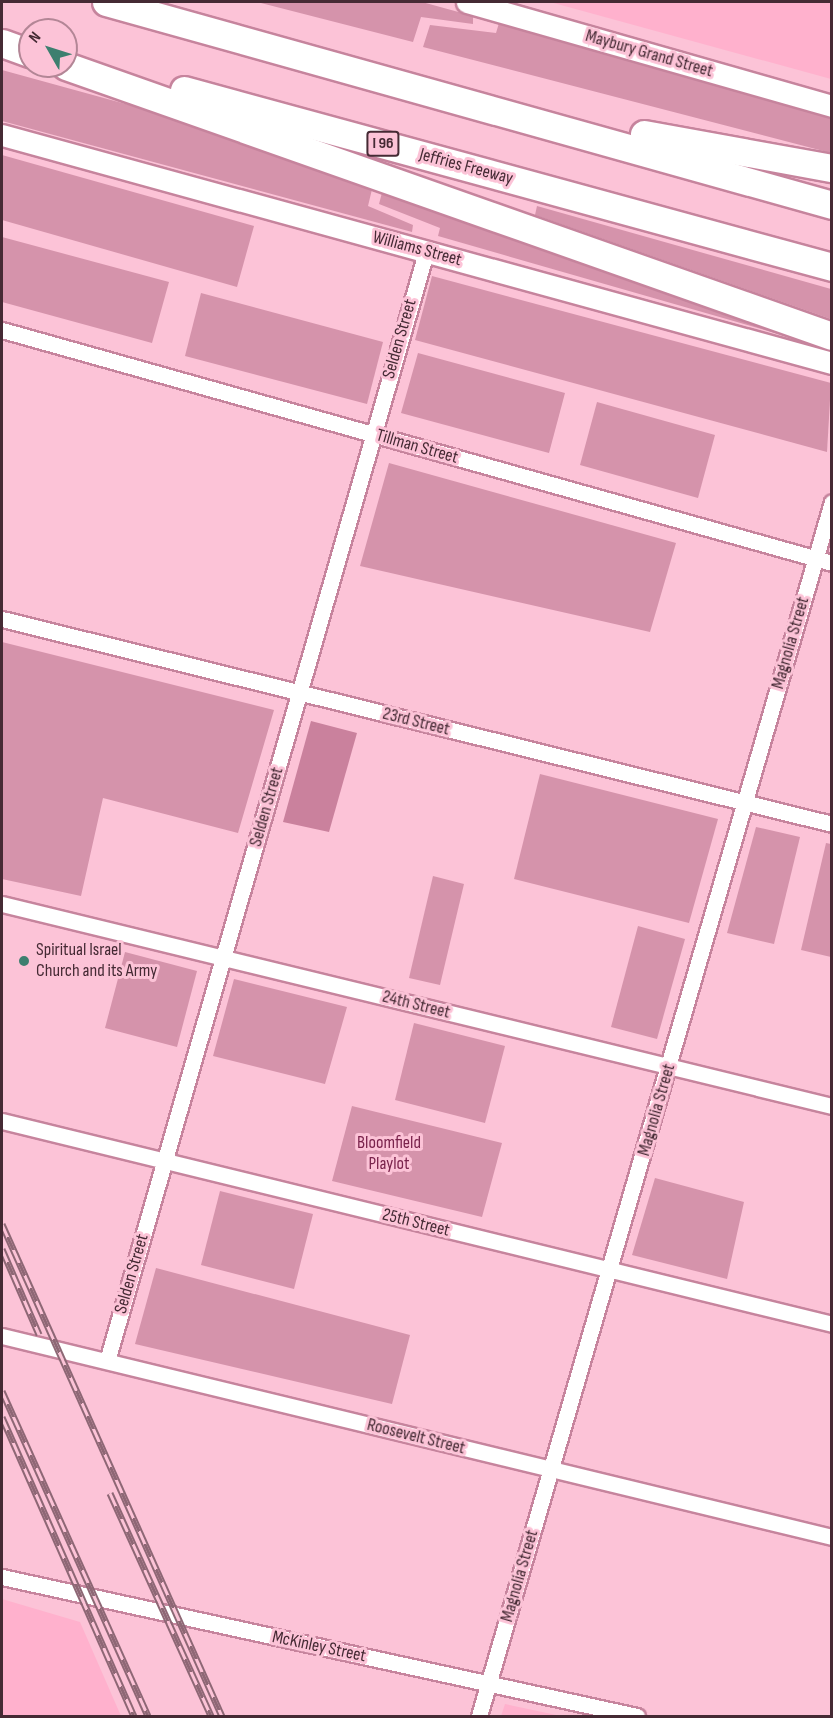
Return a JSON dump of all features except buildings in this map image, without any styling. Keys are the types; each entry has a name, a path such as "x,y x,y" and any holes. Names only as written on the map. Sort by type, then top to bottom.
{"highway":[{"path":"106,2 500,108 831,205"},
{"path":"2,42 18,45"},
{"path":"2,42 18,48"},
{"name":"Jeffries Freeway","path":"78,61 831,267"},
{"path":"78,70 831,336"},
{"path":"500,108 831,168"}],"street":[{"name":"Maybury Grand Street","path":"467,2 495,5 831,106"},
{"name":"Williams Street","path":"2,135 831,363"},
{"name":"Selden Street","path":"107,1361 426,252"},
{"name":"Tillman Street","path":"2,330 831,563"},
{"name":"Magnolia Street","path":"479,1716 670,1067 831,502"},
{"name":"23rd Street","path":"2,619 831,824"},
{"name":"24th Street","path":"2,904 831,1106"},
{"name":"25th Street","path":"2,1122 831,1324"},
{"name":"Roosevelt Street","path":"2,1336 831,1537"},
{"name":"McKinley Street","path":"2,1577 637,1716"}],"shaded area":[{"path":"550,2 831,2 831,79"},
{"path":"311,721 357,733 329,832 283,822"},
{"path":"2,1599 80,1622 121,1716 2,1716"},
{"path":"505,1704 561,1716 501,1716"}],"green space":[{"path":"257,2 422,2 473,16 473,24 421,17 413,42"},
{"path":"499,23 831,115 831,153 423,47 430,25 496,33"},
{"path":"2,70 18,74 18,78 31,78 202,125 374,181 368,206 413,225 412,232 2,121"},
{"path":"2,155 254,226 237,287 2,220"},
{"path":"384,185 831,349 438,236 440,228 379,204"},
{"path":"537,206 831,289 831,319 535,215"},
{"path":"2,237 169,282 152,343 2,302"},
{"path":"432,276 831,383 827,452 415,340"},
{"path":"201,293 383,342 367,404 185,356"},
{"path":"418,353 565,393 549,453 401,413"},
{"path":"597,402 715,435 698,498 580,465"},
{"path":"389,463 676,543 650,632 360,566"},
{"path":"2,642 274,710 238,833 103,798 81,896 2,879"},
{"path":"540,774 718,819 689,923 514,879"},
{"path":"756,827 800,837 774,944 727,933"},
{"path":"826,843 831,844 831,957 801,950"},
{"path":"433,876 464,884 440,985 409,978"},
{"path":"638,926 685,939 657,1039 611,1027"},
{"path":"125,952 197,971 177,1047 105,1028"},
{"path":"234,979 347,1007 325,1084 213,1056"},
{"path":"414,1023 505,1046 485,1123 395,1100"},
{"name":"Bloomfield Playlot","path":"352,1106 502,1143 482,1217 332,1181"},
{"path":"655,1178 744,1202 727,1279 632,1255"},
{"path":"220,1191 313,1214 294,1289 201,1265"},
{"path":"156,1268 410,1335 392,1404 135,1344"}],"railway":[{"path":"2,1224 222,1716"},
{"path":"2,1249 39,1334"},
{"path":"2,1391 148,1716"},
{"path":"2,1417 134,1716"},
{"path":"110,1493 211,1716"}],"place":[{"name":"Spiritual Israel Church and its Army","path":"24,961"}]}
